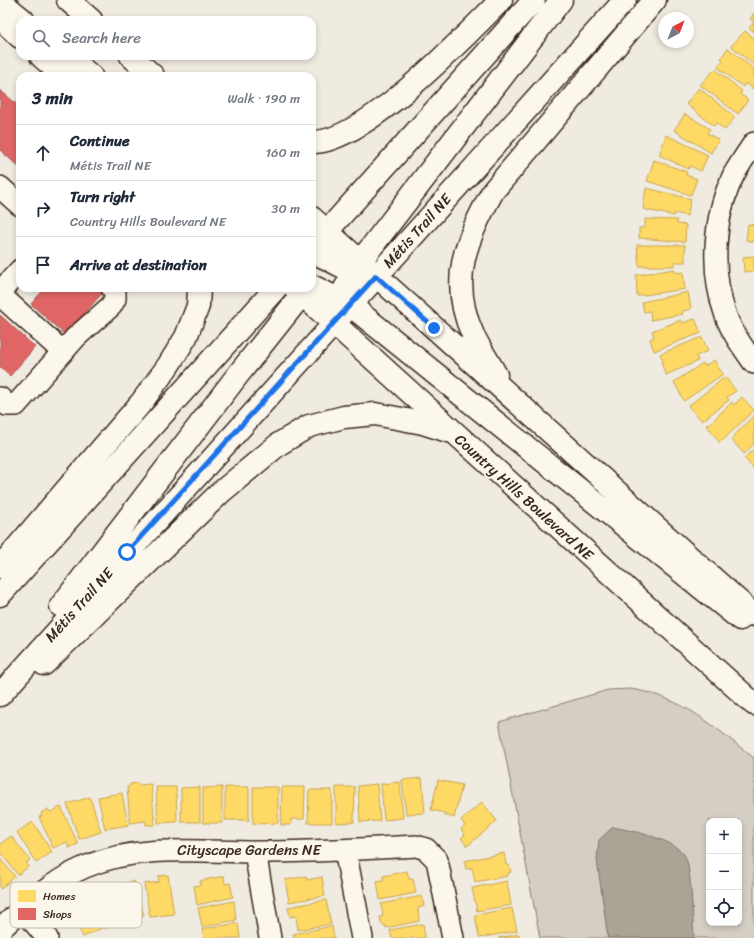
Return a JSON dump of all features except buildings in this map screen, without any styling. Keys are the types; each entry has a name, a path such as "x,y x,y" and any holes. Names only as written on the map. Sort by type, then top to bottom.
{"main road":[{"path":"68,0 86,16"},
{"path":"316,142 320,142 350,130 380,112 431,68 501,0"},
{"path":"534,0 317,241 356,267 376,276 754,614"},
{"path":"333,324 344,302 356,267 561,0"},
{"name":"Métis Trail NE","path":"344,302 376,276 625,0"},
{"path":"506,392 473,336 465,313 461,292 463,262 473,227 493,191 655,0"},
{"path":"0,1 18,16"},
{"path":"0,18 16,33"},
{"path":"45,60 59,72"},
{"path":"72,60 86,72"},
{"path":"135,60 149,72"},
{"path":"0,567 141,403 168,366 186,337 198,306 199,292"},
{"path":"0,595 272,292"},
{"path":"0,685 303,292"},
{"name":"Country Hills Boulevard NE","path":"309,292 333,324 754,704"},
{"path":"316,292 344,302 713,599 754,630"},
{"name":"Métis Trail NE","path":"0,694 333,324"},
{"path":"0,707 220,493 279,444 309,426 344,418 375,414 423,424 453,433"}],"street":[{"path":"754,144 734,174 722,208 716,244 717,286 727,318 742,346 754,364"},
{"path":"0,187 16,201"},
{"path":"16,275 0,294 62,352"},
{"path":"0,398 7,405 16,405 62,352 95,319 111,306 115,299 115,292"},
{"name":"Cityscape Gardens NE","path":"58,882 84,867 115,857 176,850 255,852 345,850 416,846 426,849 433,854 440,868 453,938"},
{"path":"345,850 362,938"},
{"path":"255,852 270,938"},
{"name":"Cityscape Gardens NE","path":"0,930 10,921"},
{"path":"39,928 47,938"}],"shaded area":[{"path":"631,689 650,693 683,706 711,724 754,758 754,938 540,938 499,722 608,690"},
{"path":"613,827 641,833 662,840 671,844 685,856 689,871 694,938 608,938 597,860 599,840"}],"route":[{"path":"127,552 376,276 434,328"}]}
